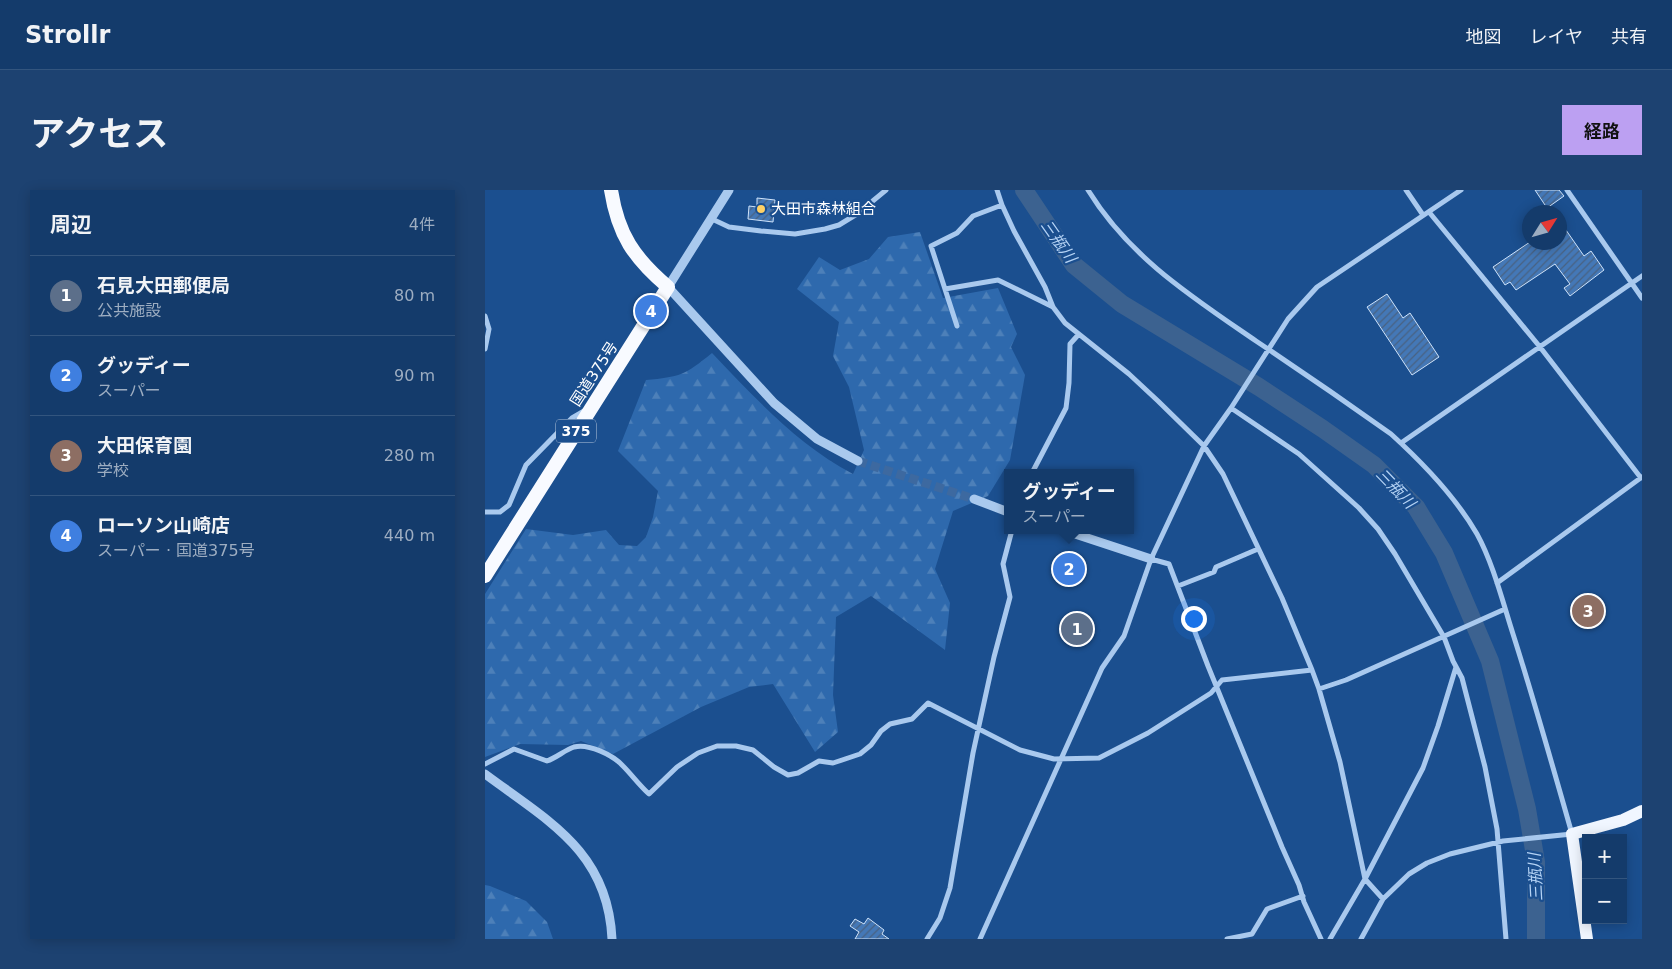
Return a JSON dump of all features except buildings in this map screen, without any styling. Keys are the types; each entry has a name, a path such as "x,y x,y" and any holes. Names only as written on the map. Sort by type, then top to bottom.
{"highway":[{"path":"611,190 621,229 633,251 649,270 669,287"},
{"name":"国道375号","path":"485,576 669,287"}],"main road":[{"path":"1587,939 1567,834 1623,820 1642,810"}],"street":[{"path":"729,190 669,287 774,402 817,439 858,461"},
{"path":"712,219 729,227 761,232 795,234 839,225 857,214 886,190"},
{"path":"997,190 1002,205 1045,287 1053,307 1065,323 1129,374 1203,446 1223,474 1292,620 1319,688 1341,762 1365,878 1383,900"},
{"path":"1088,190 1100,210 1126,241 1160,271 1185,291 1386,430 1414,455 1444,488 1477,535 1497,582 1567,834 1503,841 1450,854 1427,863 1409,874 1383,900 1361,939"},
{"path":"1406,190 1423,216"},
{"path":"980,939 1102,668 1124,636 1151,559 1203,446 1231,408 1288,319 1317,287 1461,190"},
{"path":"1567,190 1642,298"},
{"path":"957,326 931,246 957,233 973,216 1002,205"},
{"path":"1429,212 1541,347 1642,477 1497,582"},
{"path":"1401,443 1642,276"},
{"path":"945,288 998,280 1053,307"},
{"path":"485,316 489,329 485,349"},
{"path":"1034,469 1066,408 1070,344 1079,334"},
{"path":"485,512 500,512 509,505 526,465 572,418 593,406"},
{"path":"1231,408 1299,454 1359,508 1378,529 1395,554 1444,637 1462,678 1485,767 1497,830 1506,939"},
{"path":"974,499 1004,510"},
{"path":"927,939 940,918 950,888 973,753 994,657 1010,597 1003,564 1011,534"},
{"path":"1075,534 1169,564 1217,687 1299,884 1304,902 1321,939"},
{"path":"1178,586 1214,572 1216,567 1258,549"},
{"path":"1319,688 1346,680 1505,609"},
{"path":"1329,939 1365,878 1423,768 1456,667"},
{"path":"485,764 514,749 547,761 573,747 585,745 602,752 622,764 649,794 677,767 698,753 717,746 737,746 753,750 788,775 798,773 819,761 833,762 860,754 890,724 912,719 928,703 1020,750 1054,759 1099,758 1148,733 1211,693 1222,680 1312,670"},
{"path":"485,774 566,835 583,854 604,891 610,917 612,939"},
{"path":"1227,939 1252,934 1267,909 1303,896"}],"green space":[{"path":"920,232 943,298 998,288 1017,334 1011,347 1025,375 1010,460 988,496 953,511 935,569 950,603 945,650 871,596 836,617 833,695 838,732 815,752 773,684 749,687 701,707 613,754 581,741 568,745 520,744 485,757 485,594 526,529 573,535 606,530 619,545 637,546 646,537 653,517 658,491 618,451 646,380 682,374 712,353 778,420 814,449 853,474 864,450 849,387 833,356 839,322 797,289 819,257 840,270 869,259 888,237"},
{"path":"485,885 526,901 547,922 553,939 485,939"}],"waterway":[{"name":"三瓶川","path":"1024,190 1074,265 1122,304 1259,387 1323,429 1374,465 1416,507 1444,553 1490,661 1527,809 1536,862 1536,939"}],"tunnel":[{"path":"858,461 974,499"}],"place":[{"name":"大田市森林組合","path":"761,209"},
{"name":"ローソン山崎店","path":"651,311"},
{"name":"グッディー","path":"1069,569"},
{"name":"大田保育園","path":"1588,611"},
{"name":"石見大田郵便局","path":"1077,629"}]}
